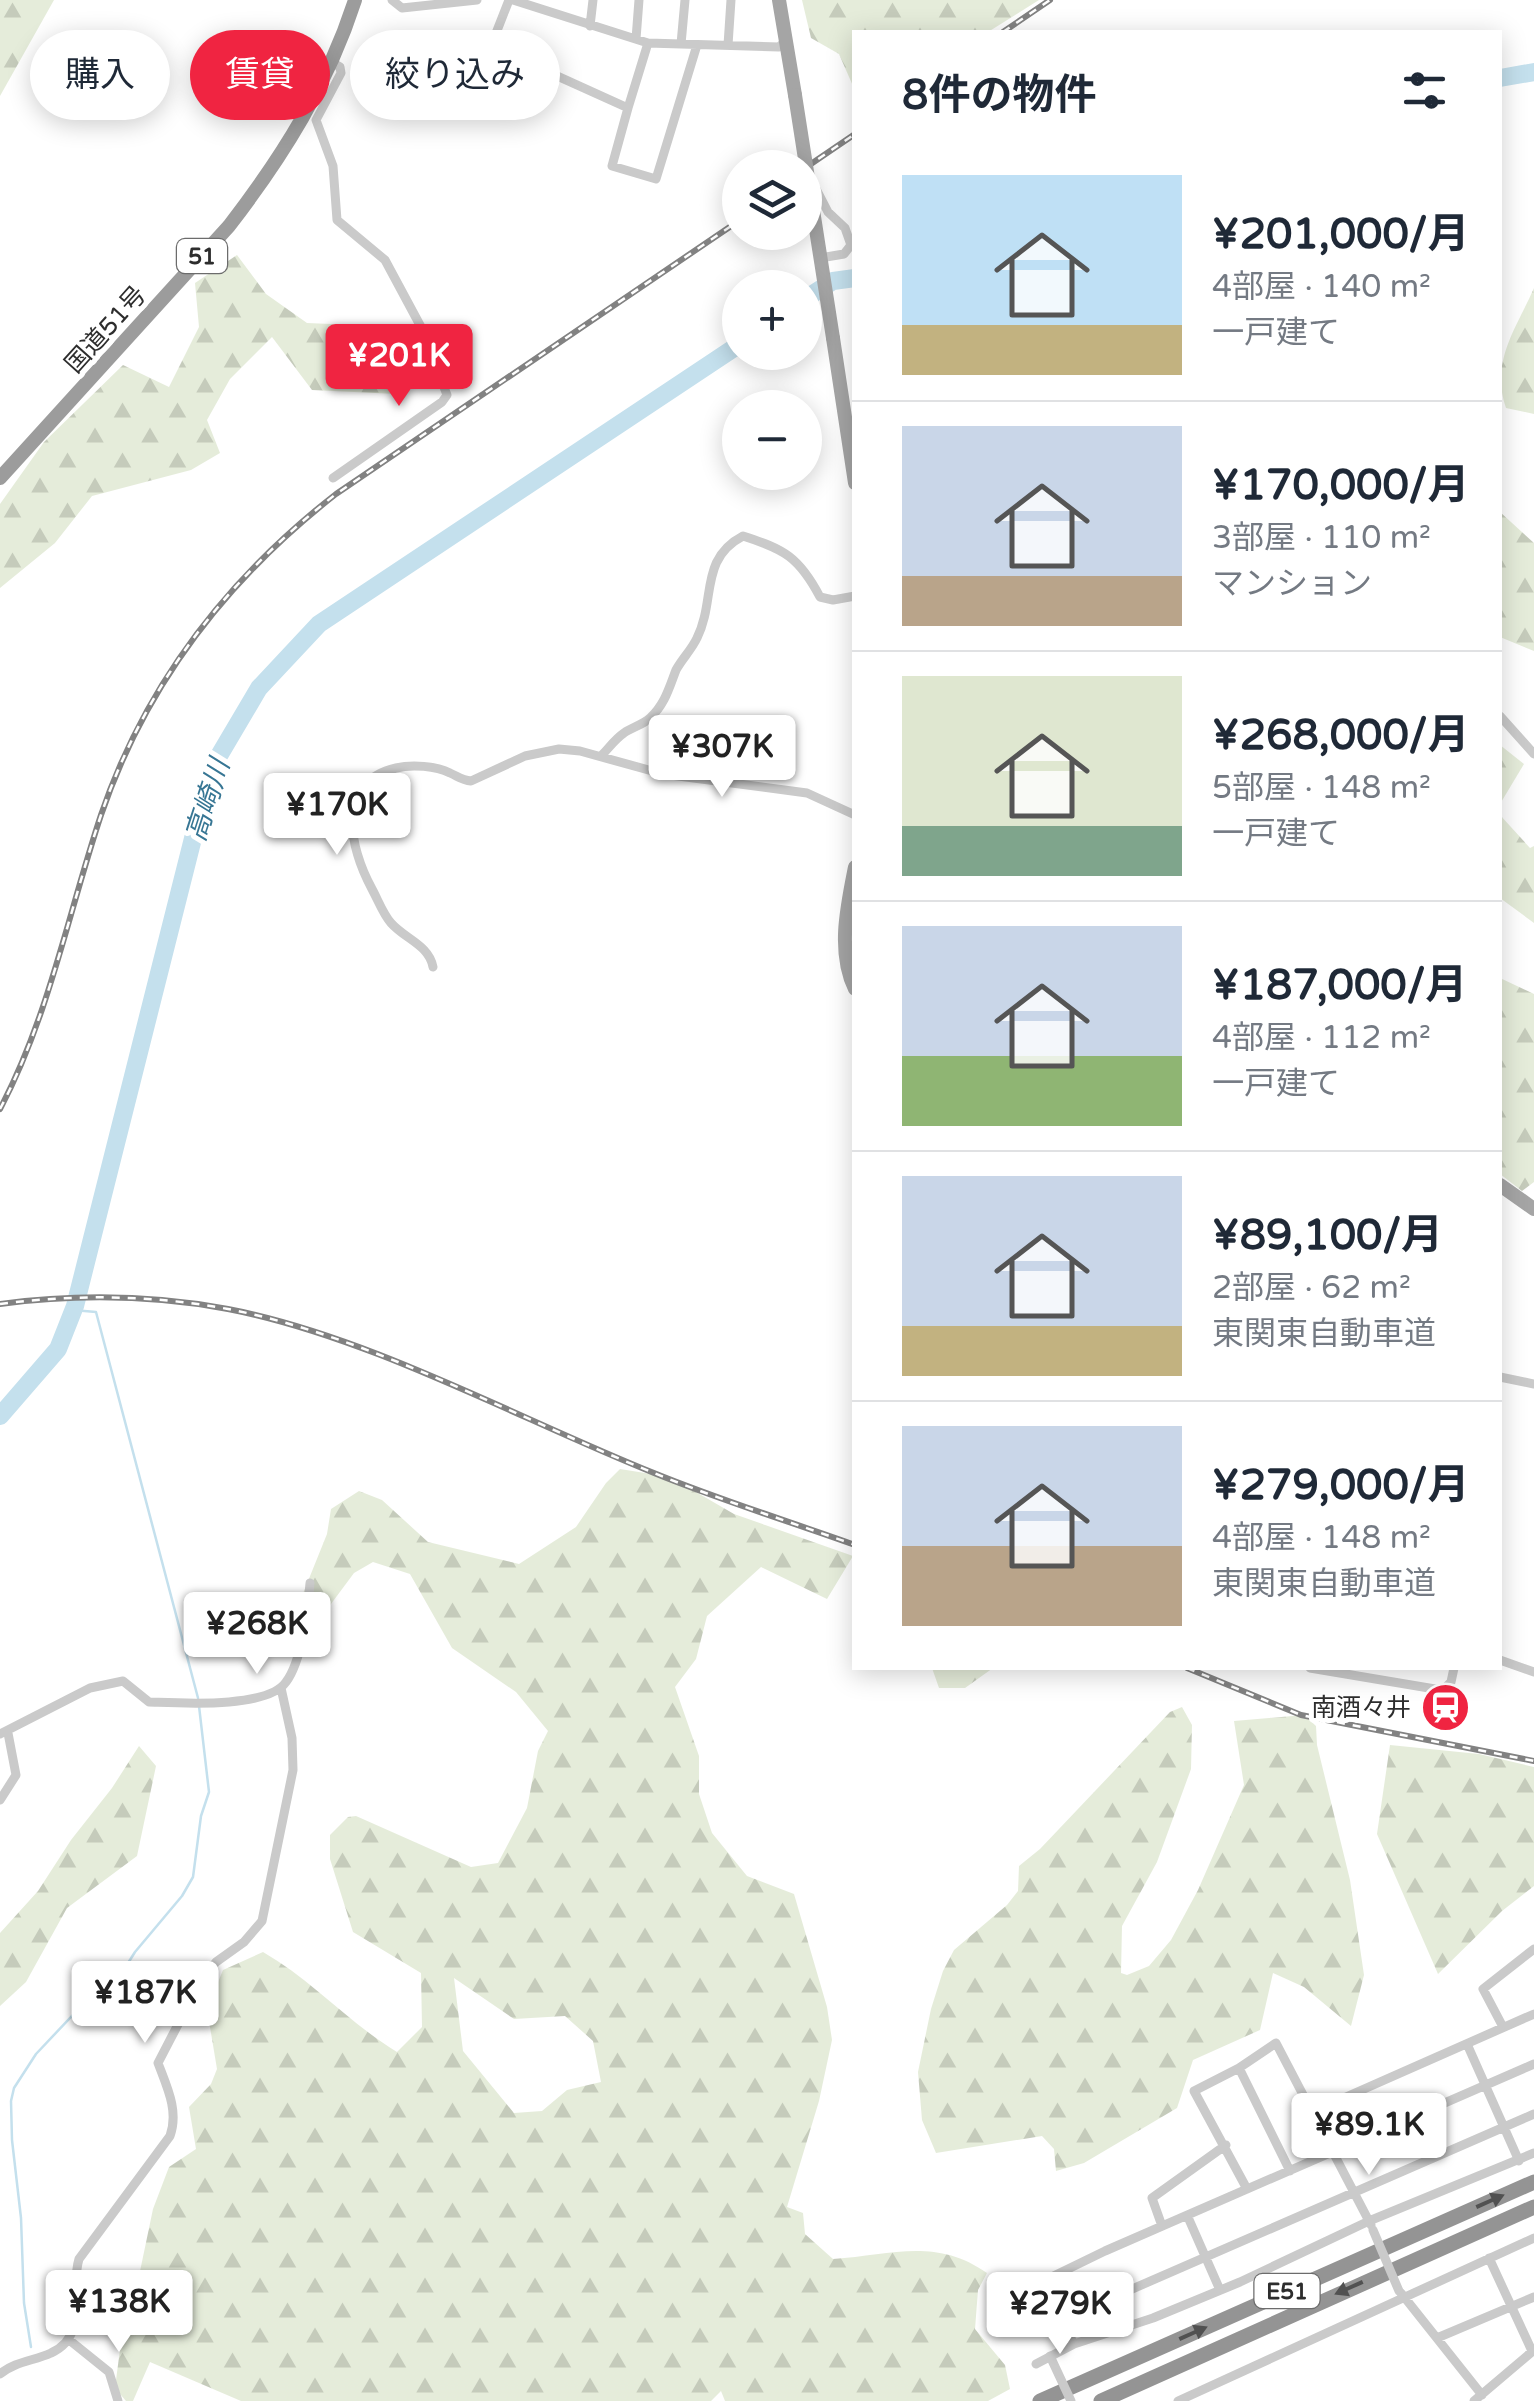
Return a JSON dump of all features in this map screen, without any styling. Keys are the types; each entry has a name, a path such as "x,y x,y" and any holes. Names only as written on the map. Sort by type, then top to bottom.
{"highway":[{"name":"国道51号","path":"0,478 229,226 280,156 333,63 355,0"},
{"name":"E51","path":"1040,2401 1534,2182"},
{"name":"E51","path":"1101,2401 1534,2207"}],"main road":[{"path":"778,0 788,40 852,464"},
{"path":"852,890 844,952 852,983"},
{"path":"1502,1186 1534,1209"}],"street":[{"path":"392,0 402,8 421,2 476,0"},
{"path":"628,108 490,46 511,0 648,43 779,46 788,40"},
{"path":"590,26 593,0"},
{"path":"636,39 639,0"},
{"path":"681,44 685,0"},
{"path":"728,45 731,0"},
{"path":"648,43 612,166 656,179 697,45"},
{"path":"333,63 341,73 316,120 334,166 337,220 385,260 421,326 447,394 442,402 334,478"},
{"path":"820,258 844,254 851,245 848,234 822,201"},
{"path":"602,756 622,734 648,720 662,704 676,670 697,639 706,616 710,579 727,544 743,536 782,548 800,564 820,597 833,600 852,597"},
{"path":"1502,718 1534,754"},
{"path":"1502,727 1513,730"},
{"path":"433,967 426,950 390,922 360,868 354,848 352,820 356,794 364,783 400,766 433,767 471,781 506,762 544,751 580,751 663,774 806,793 852,814"},
{"path":"1502,1376 1534,1384"},
{"path":"0,1800 16,1775 4,1733 90,1688 123,1681 149,1702 251,1699 281,1688 294,1668 310,1583"},
{"path":"1502,1661 1534,1672"},
{"path":"1322,1670 1435,1689 1445,1688 1453,1670"},
{"path":"0,2374 10,2365 52,2353 68,2339 76,2316 74,2275 79,2259 170,2136 174,2124 173,2105 158,2063 199,1984 216,1962 244,1942 262,1921 293,1770 292,1738 281,1688"},
{"path":"1503,2027 1483,1989 1534,1949"},
{"path":"1312,2112 1534,2014"},
{"path":"1247,2189 1194,2090 1239,2068 1276,2043 1371,2226 1401,2294 1478,2398 1533,2350 1489,2258"},
{"path":"1468,2044 1518,2160"},
{"path":"1074,2344 1055,2308 1033,2286 1534,2064"},
{"path":"1239,2068 1290,2171"},
{"path":"1060,2320 1534,2114"},
{"path":"1162,2226 1152,2198 1226,2145"},
{"path":"1036,2364 1074,2344 1220,2290 1534,2153"},
{"path":"1187,2215 1220,2290"},
{"path":"1178,2401 1401,2294 1534,2238"},
{"path":"1437,2338 1534,2297"},
{"path":"68,2339 109,2372 118,2401"},
{"path":"1050,2356 1071,2401"}],"green space":[{"path":"0,0 54,0 37,30 30,30 30,43 0,96"},
{"path":"802,0 1039,0 991,30 852,30 852,84 839,54 811,38"},
{"path":"237,255 266,294 307,323 379,326 396,394 312,390 272,337 230,379 207,420 220,453 191,470 92,496 55,543 0,588 0,504 44,442 123,365 169,387 199,327 195,283"},
{"path":"1534,288 1534,414 1506,408 1502,368 1507,346"},
{"path":"1502,514 1534,543 1534,651 1502,638"},
{"path":"1502,747 1524,764 1502,801"},
{"path":"1502,817 1530,848 1534,846 1534,923 1502,899"},
{"path":"1502,979 1534,994 1534,1182 1522,1191 1502,1176"},
{"path":"620,1469 670,1477 734,1514 852,1556 827,1599 761,1567 707,1616 696,1659 675,1687 699,1756 699,1794 712,1833 747,1876 794,1894 827,2007 832,2040 819,2101 787,2207 803,2213 805,2234 833,2259 931,2252 950,2255 987,2273 978,2290 975,2329 1005,2365 1010,2389 988,2401 725,2401 721,2391 711,2401 241,2401 150,2362 133,2401 126,2401 115,2388 123,2326 139,2276 153,2209 169,2167 196,2149 189,2107 211,2084 217,2069 207,2009 223,1970 263,1952 397,2052 422,2027 421,1973 353,1932 330,1859 330,1835 348,1817 356,1816 471,1867 498,1863 527,1808 538,1751 548,1731 516,1692 452,1648 410,1574 373,1562 354,1573 328,1608 300,1601 327,1534 331,1509 359,1491 382,1500 428,1542 519,1564 576,1527","holes":["454,1978 514,2019 565,2016 593,2041 601,2082 567,2090 542,2111 514,2113 463,2051"]},
{"path":"933,1670 990,1670 965,1688 939,1688"},
{"path":"1182,1707 1192,1725 1191,1769 1157,1862 1122,1926 1121,1973 1127,1975 1149,1966 1171,1940 1198,1890 1244,1785 1234,1721 1304,1715 1316,1726 1317,1745 1350,1880 1364,1975 1351,2026 1304,1987 1273,1973 1260,2030 1193,2060 1177,2108 1084,2163 1056,2171 1054,2149 1042,2136 936,2153 922,2120 918,2072 931,2009 954,1950 1018,1891 1019,1866 1040,1849 1170,1712"},
{"path":"1390,1745 1479,1754 1534,1767 1534,1886 1502,1911 1438,1974 1377,1834"},
{"path":"139,1746 156,1766 137,1856 67,1908 26,1982 0,2006 0,1933 38,1891"}],"waterway":[{"name":"高崎川","path":"1502,78 1534,72"},
{"name":"高崎川","path":"822,288 833,281 852,278"},
{"name":"高崎川","path":"0,1416 58,1349 75,1306 210,771 259,688 319,624 722,356"},
{"path":"73,1310 96,1312 198,1698"},
{"path":"31,2347 12,2140 14,2088 36,2054 86,2001 118,1979 193,1877 201,1816 209,1792 199,1706"}],"railway":[{"path":"1006,30 1050,0"},
{"path":"822,156 852,136"},
{"path":"0,1109 45,1001 101,815 120,767 166,678 226,598 260,561 336,494 722,232"},
{"path":"0,1304 86,1297 142,1299 200,1304 281,1322 389,1359 679,1483 852,1544"},
{"path":"1192,1670 1301,1715 1534,1761"}],"place":[{"name":"南酒々井","path":"1446,1707"}]}
